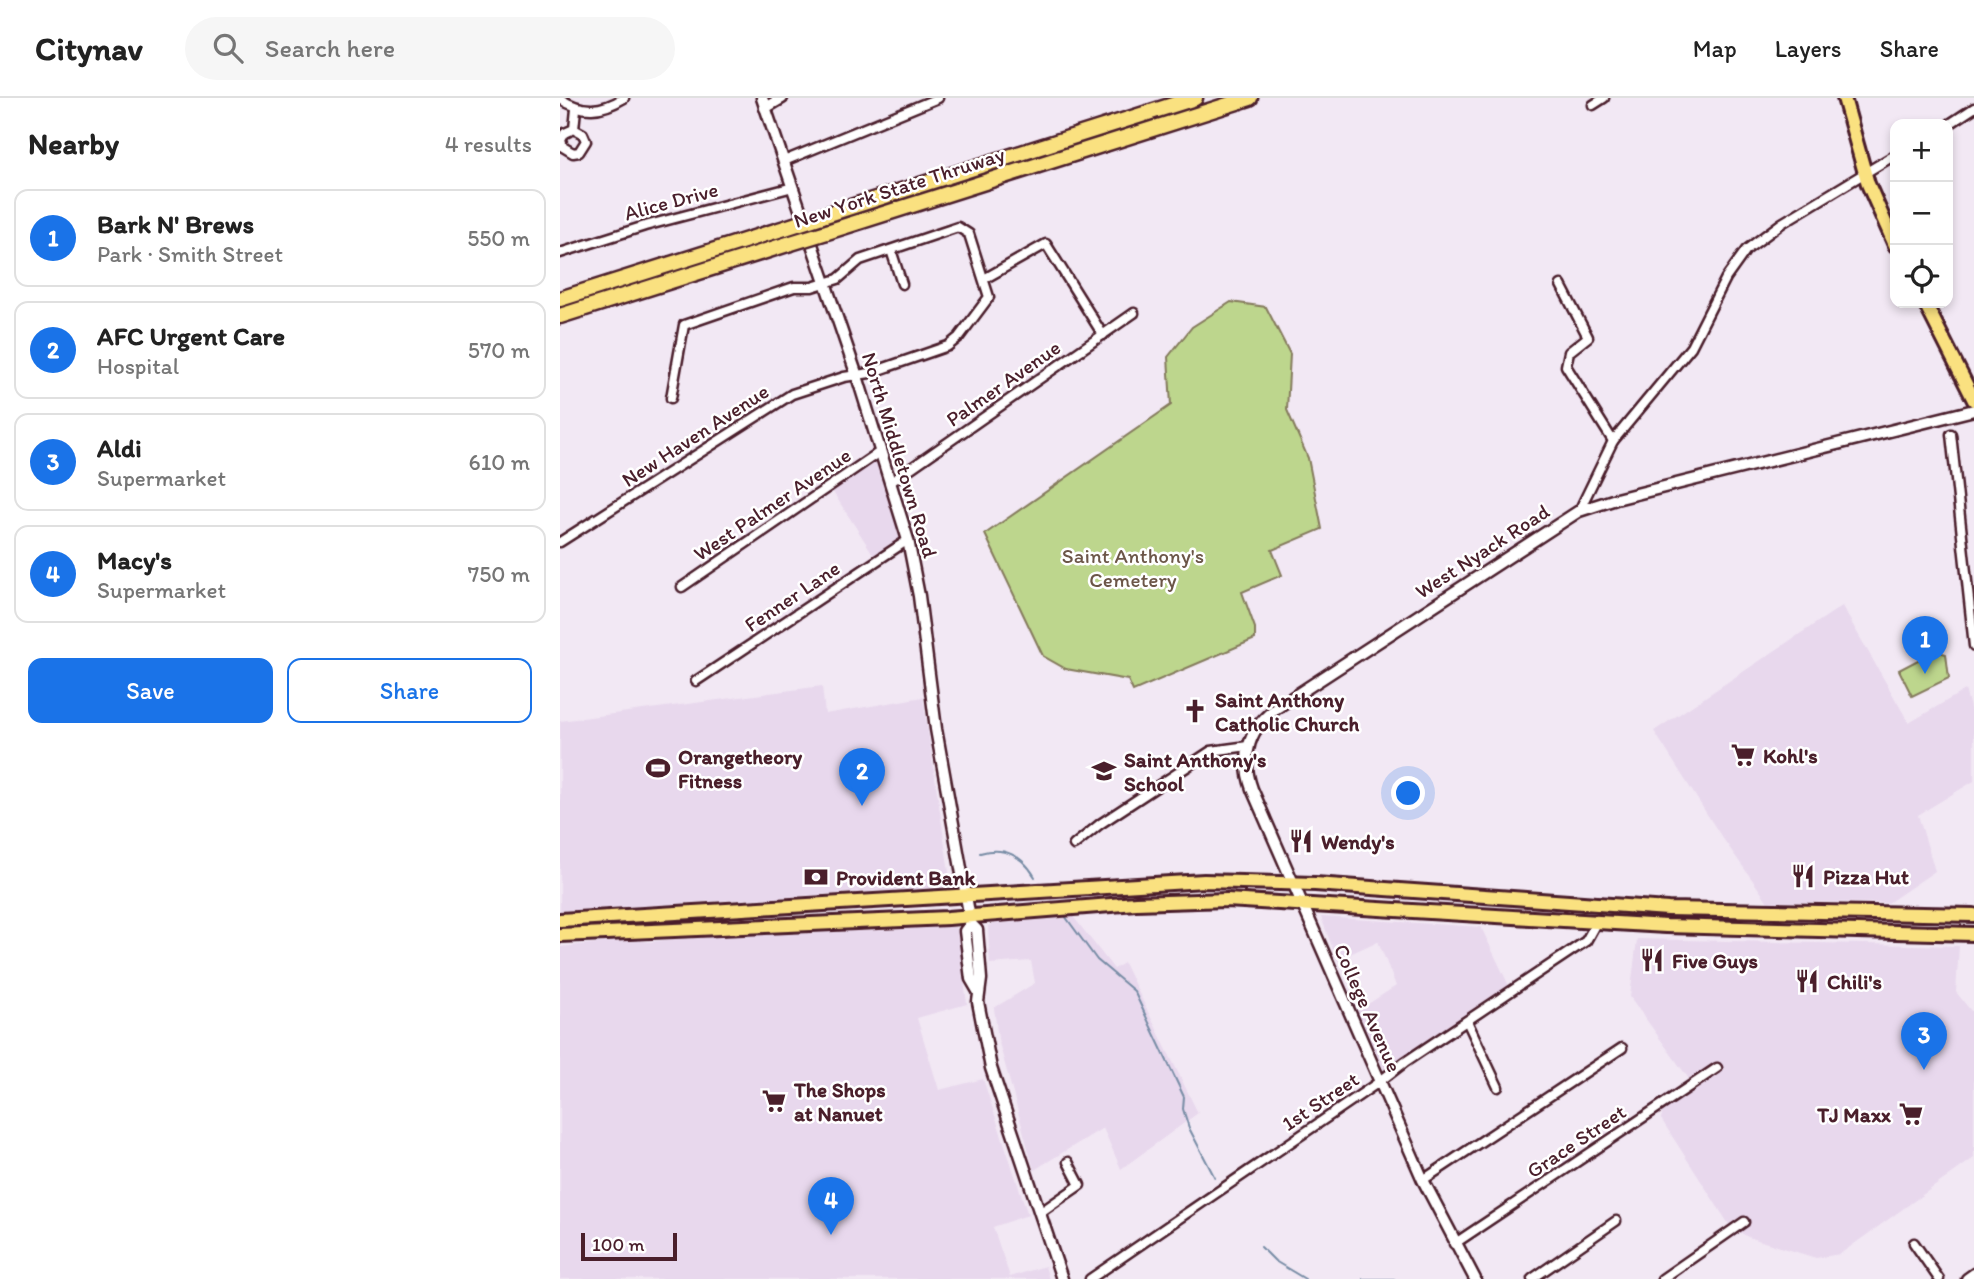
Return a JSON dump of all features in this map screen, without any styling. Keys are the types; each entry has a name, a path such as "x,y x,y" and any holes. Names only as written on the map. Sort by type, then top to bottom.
{"highway":[{"name":"New York State Thruway","path":"560,299 1195,98"},
{"name":"New York State Thruway","path":"560,316 1250,98"}],"main road":[{"path":"1844,98 1864,174 1890,233"},
{"path":"1928,308 1974,400"},
{"path":"560,920 968,897 1170,882 1293,883 1653,909 1974,915"},
{"path":"560,935 970,920 1172,901 1301,902 1595,923 1974,934"}],"street":[{"path":"560,99 576,109 601,110 624,98"},
{"path":"764,103 782,98"},
{"path":"784,161 938,98"},
{"path":"1593,104 1604,98"},
{"name":"North Middletown Road","path":"764,103 857,376 908,540 917,585 936,729 970,920 977,930 981,979 978,991 995,1085 1062,1279"},
{"path":"1953,122 1974,108"},
{"path":"574,130 576,109"},
{"path":"1580,511 1613,441 1691,347 1726,278 1746,250 1772,229 1890,158"},
{"name":"Alice Drive","path":"560,253 645,226 793,187"},
{"path":"671,398 684,325 794,287 812,287 844,276 860,260 962,228 969,234 984,279 1046,244 1103,335"},
{"path":"891,250 902,284"},
{"name":"New Haven Avenue","path":"560,541 771,404 830,381 857,376 952,343 987,301 988,292 984,279"},
{"path":"1561,285 1588,337 1569,352 1566,366 1613,441"},
{"name":"Palmer Avenue","path":"891,482 1134,313"},
{"name":"West Nyack Road","path":"1248,746 1259,724 1271,712 1580,511 1626,496 1974,410"},
{"path":"1951,434 1974,646"},
{"name":"West Palmer Avenue","path":"682,587 881,451"},
{"name":"Fenner Lane","path":"696,681 908,540"},
{"path":"1074,845 1100,824 1211,751 1248,746"},
{"name":"College Avenue","path":"1248,746 1246,759 1250,781 1301,902 1423,1180 1454,1244 1475,1279"},
{"name":"1st Street","path":"1090,1279 1586,941 1595,923"},
{"path":"1467,1021 1498,1087"},
{"path":"1423,1180 1622,1048"},
{"name":"Grace Street","path":"1454,1244 1717,1068"},
{"path":"1041,1212 1080,1185 1068,1162"},
{"path":"1532,1279 1616,1221"},
{"path":"1662,1279 1744,1222"},
{"path":"1914,1243 1939,1279"},
{"path":"1967,1279 1974,1274"}],"shaded area":[{"path":"878,457 901,538 875,557 831,489"},
{"path":"1842,606 1909,723 1965,690 1974,721 1974,781 1918,815 1935,871 1888,903 1768,902 1719,833 1654,731"},
{"path":"822,686 825,714 923,697 950,879 947,887 560,911 560,721"},
{"path":"1072,915 1114,969 1124,963 1198,1113 1121,1169 1103,1128 1034,1170 998,1039 994,1008 1035,983 1031,961 990,964 988,926 999,921"},
{"path":"1321,917 1481,927 1510,988 1384,1070 1357,1011 1396,986 1378,941 1337,960"},
{"name":"The Shops at Nanuet","path":"947,925 955,927 958,933 967,1004 917,1018 939,1090 983,1079 1028,1215 993,1227 1010,1277 1045,1266 1049,1279 560,1279 560,947 633,939 649,942 687,937"},
{"path":"1637,939 1959,946 1956,992 1971,1011 1974,1011 1974,1158 1840,1254 1816,1258 1748,1237 1730,1226 1661,1119 1665,1099 1689,1079 1630,997"}],"green space":[{"name":"Saint Anthony's Cemetery","path":"1231,302 1266,307 1290,354 1287,410 1308,458 1322,529 1272,550 1282,575 1242,592 1255,628 1255,639 1133,691 1128,680 1066,669 1043,656 985,534 1171,405 1168,357 1192,327"},
{"path":"1935,651 1946,654 1949,678 1912,696 1899,670"}],"waterway":[{"path":"980,853 997,851 1012,854 1024,863 1035,877"},
{"path":"1065,916 1097,960 1134,991 1184,1097 1183,1109 1189,1128 1215,1178"},
{"path":"1261,1247 1275,1261 1305,1279"},
{"path":"1363,1279 1394,1279"}],"place":[{"name":"Bark N' Brews","path":"1925,674"},
{"name":"Saint Anthony Catholic Church","path":"1195,711"},
{"name":"Kohl's","path":"1743,755"},
{"name":"Orangetheory Fitness","path":"658,768"},
{"name":"Saint Anthony's School","path":"1104,771"},
{"name":"AFC Urgent Care","path":"862,806"},
{"name":"Wendy's","path":"1301,841"},
{"name":"Pizza Hut","path":"1803,876"},
{"name":"Provident Bank","path":"816,877"},
{"name":"Five Guys","path":"1652,960"},
{"name":"Chili's","path":"1807,981"},
{"name":"Aldi","path":"1924,1070"},
{"name":"The Shops at Nanuet","path":"774,1101"},
{"name":"TJ Maxx","path":"1911,1114"},
{"name":"Macy's","path":"831,1235"}]}
